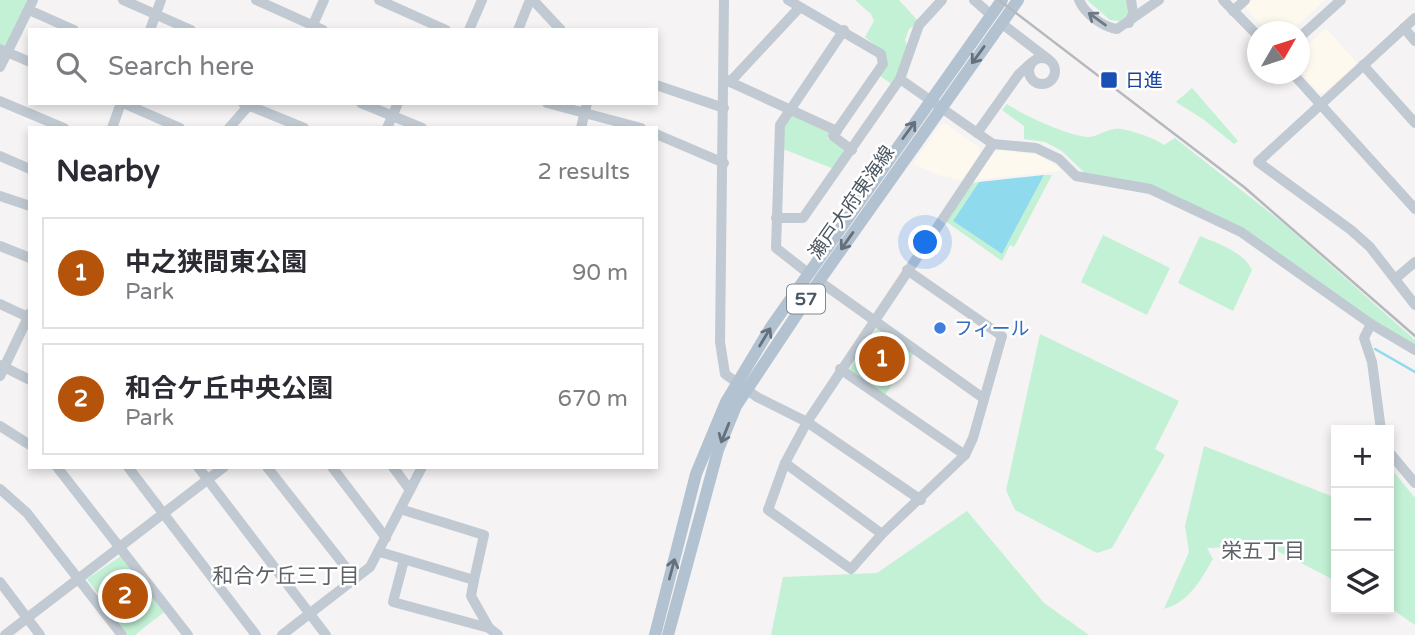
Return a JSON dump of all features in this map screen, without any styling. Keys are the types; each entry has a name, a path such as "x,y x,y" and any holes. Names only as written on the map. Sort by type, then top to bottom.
{"main road":[{"name":"瀬戸大府東海線","path":"996,19 1002,0"},
{"name":"瀬戸大府東海線","path":"655,635 696,474 741,386 813,277 996,19 1018,0"},
{"name":"瀬戸大府東海線","path":"668,635 718,450 741,386"}],"street":[{"path":"123,0 186,28"},
{"path":"151,28 161,0"},
{"path":"256,0 316,28 324,0"},
{"path":"379,0 442,28"},
{"path":"470,28 482,0"},
{"path":"519,28 531,0 559,28"},
{"path":"724,0 727,80 724,108 720,342 725,373 741,386 807,422 921,500"},
{"path":"776,218 803,218 900,79 919,25 942,0"},
{"path":"974,0 1049,60 1054,67 1054,75 1042,84 1031,79 1031,63"},
{"path":"1079,0 1086,11 1109,27 1117,29 1160,0"},
{"path":"1128,24 1133,13 1131,0"},
{"path":"1223,0 1247,25"},
{"path":"1233,11 1245,0"},
{"path":"1310,28 1341,0"},
{"path":"727,80 794,3 844,30 881,54 883,64 833,136 852,150"},
{"path":"0,67 4,50 31,5 71,28"},
{"path":"1415,18 1259,158 1258,164 1310,197 1351,230 1415,305"},
{"path":"1404,28 1415,41"},
{"path":"844,30 788,108 780,125 776,248 983,398"},
{"path":"4,50 28,61"},
{"path":"977,133 1019,74 1031,63 1042,58 1049,60"},
{"path":"1363,65 1415,123"},
{"path":"900,79 993,144 1036,148 1059,159 1076,176 1150,190 1241,232 1371,324 1415,350"},
{"path":"727,80 836,131"},
{"path":"1302,84 1415,209"},
{"path":"658,86 724,108"},
{"path":"0,101 59,126"},
{"path":"113,126 121,105"},
{"path":"127,105 175,126"},
{"path":"231,126 247,105"},
{"path":"250,105 299,126"},
{"path":"365,105 417,126"},
{"path":"388,126 397,105"},
{"path":"563,105 586,108 636,126"},
{"path":"582,126 586,108"},
{"path":"658,135 724,163"},
{"path":"907,270 1002,336 973,438 965,455 921,500 882,534 851,569 768,510 785,463 807,422 840,369 876,321 907,270 993,144"},
{"path":"0,156 28,168"},
{"path":"0,196 28,205"},
{"path":"0,246 28,257"},
{"path":"1395,279 1415,262"},
{"path":"0,304 28,316"},
{"path":"28,318 1,369 28,379"},
{"path":"1371,324 1364,338 1372,362 1380,425"},
{"path":"840,369 965,455"},
{"path":"0,426 28,443"},
{"path":"1394,458 1415,483"},
{"path":"785,463 882,534"},
{"path":"59,469 188,635"},
{"path":"130,469 256,635"},
{"path":"200,469 326,635"},
{"path":"5,635 222,469"},
{"path":"269,469 355,579"},
{"path":"334,469 386,538"},
{"path":"394,469 410,490"},
{"path":"282,635 355,579 380,552 421,469"},
{"path":"0,489 27,513 122,635"},
{"path":"400,509 484,534 471,596 489,628"},
{"path":"380,552 474,580"},
{"path":"404,560 393,602 489,628 498,635"},
{"path":"0,582 40,635"}],"shaded area":[{"path":"1253,0 1325,0 1302,21 1257,21 1246,6"},
{"path":"1326,28 1357,63 1324,93 1319,93 1310,83 1310,43"},
{"path":"946,124 979,147 980,154 962,180 937,175 913,164 940,125"},
{"path":"1000,150 1039,155 1063,171 974,180 994,153"}],"green space":[{"path":"0,0 29,0 7,46 0,47"},
{"path":"855,0 899,0 919,22 909,29 905,40 908,48 893,85 880,76 888,65 886,54 865,37 874,21 871,14"},
{"path":"1087,0 1126,0 1128,16 1120,21 1110,20"},
{"path":"1192,88 1238,141 1234,144 1176,102"},
{"path":"1007,104 1046,124 1079,136 1091,137 1119,129 1140,134 1164,145 1175,138 1282,222 1415,340 1415,347 1373,322 1242,229 1155,188 1087,175 1062,151 1045,142 1024,139 1024,126 1002,110"},
{"path":"791,112 832,131 827,138 843,149 844,154 834,169 783,149 784,127"},
{"path":"1044,175 1052,175 1014,247 1010,245 1002,261 945,221 973,183 979,182 953,221 1002,254"},
{"path":"1103,235 1170,268 1147,315 1081,282"},
{"path":"1200,236 1237,253 1252,270 1233,311 1178,283"},
{"path":"877,328 914,353 885,395 849,370"},
{"path":"1040,334 1179,401 1155,449 1165,455 1112,548 1097,553 1015,510 1006,490"},
{"path":"1204,446 1331,496 1331,578 1258,541 1235,547 1207,548 1213,559 1198,583 1187,596 1164,609 1189,552 1185,526"},
{"path":"1394,472 1415,498 1415,625 1394,610"},
{"path":"967,511 1044,603 1089,635 771,635 783,577 877,573"},
{"path":"121,556 164,612 135,635 128,635 87,579"}],"water":[{"path":"1044,175 1002,254 953,221 979,182"}],"waterway":[{"path":"1375,349 1415,372"}],"railway":[{"path":"999,0 1244,187 1415,336"}],"place":[{"name":"日進","path":"1109,80"},
{"name":"フィール","path":"940,328"},
{"name":"中之狭間東公園","path":"882,359"},
{"name":"和合ケ丘中央公園","path":"125,596"}],"district":[{"name":"栄五丁目","path":"1263,551"},
{"name":"和合ケ丘三丁目","path":"286,576"}]}
